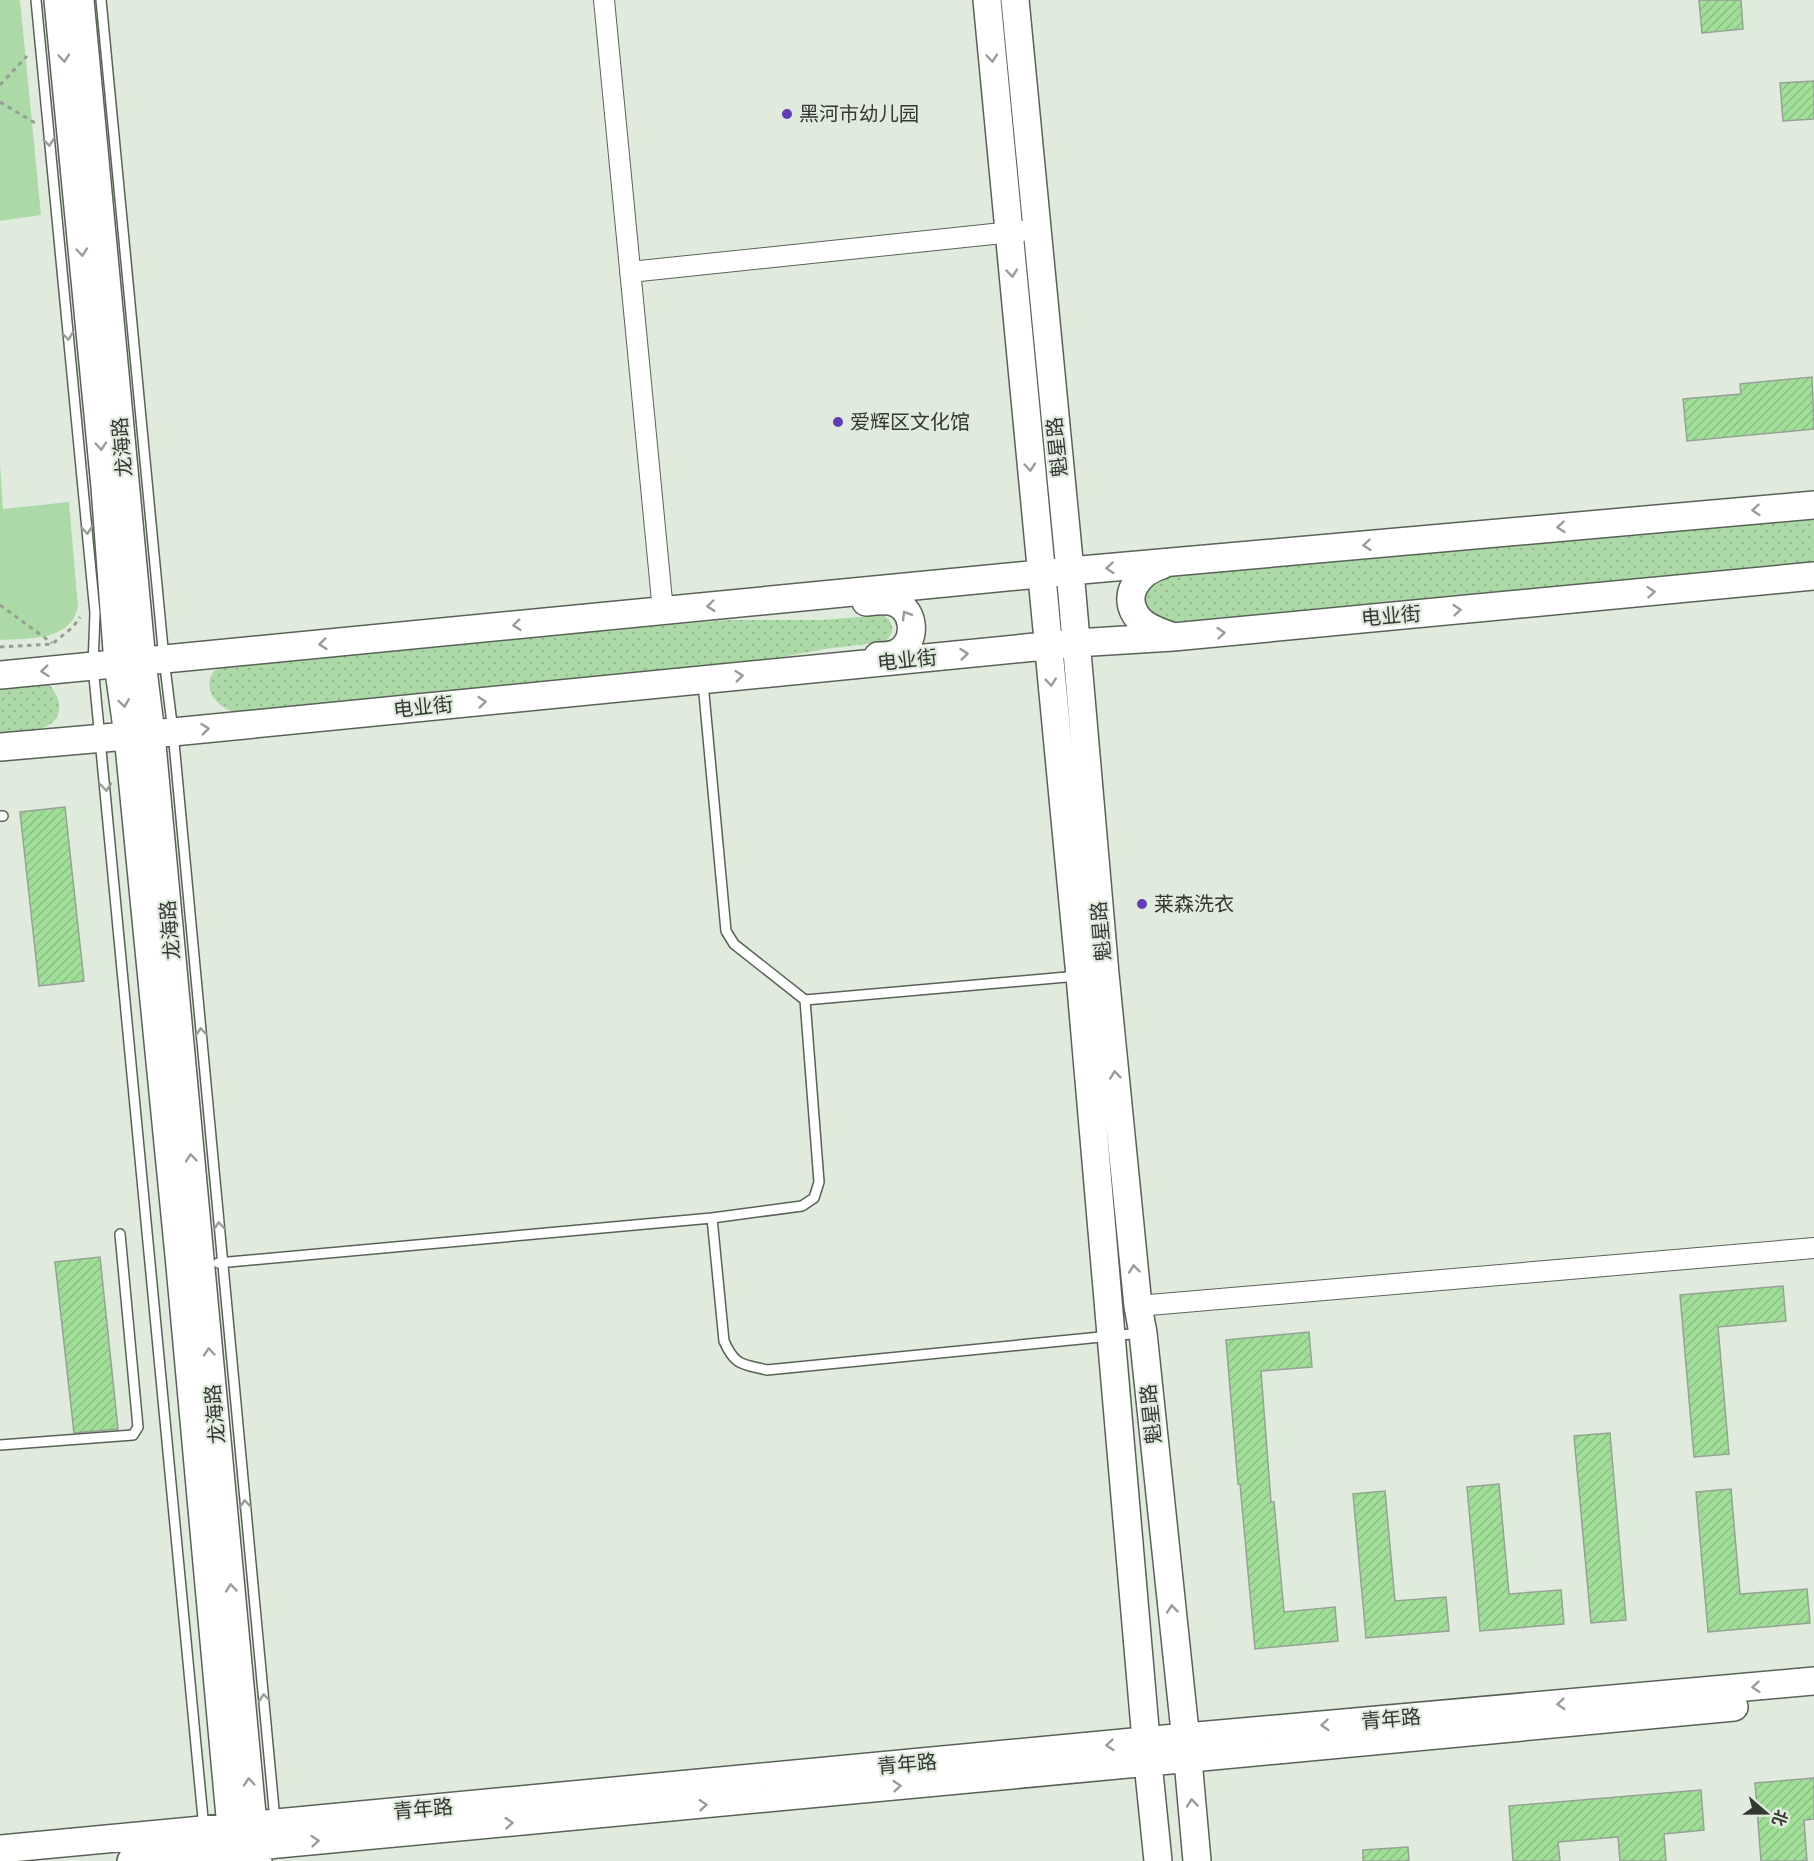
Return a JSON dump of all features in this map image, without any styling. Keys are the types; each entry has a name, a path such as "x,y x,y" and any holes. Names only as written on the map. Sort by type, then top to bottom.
{"street":[{"name":"龙海路","path":"58,0 102,464 130,663 151,734 255,1844"},
{"name":"龙海路","path":"80,0 130,663"},
{"path":"604,0 663,610"},
{"name":"魁星路","path":"987,0 1047,645 1143,1333 1197,1861"},
{"name":"魁星路","path":"1015,0 1076,643 1112,1336 1158,1861"},
{"path":"630,272 1036,229"},
{"path":"0,675 1070,571 1814,505"},
{"path":"1172,562 1144,572 1137,580 1132,599 1133,609 1138,618 1146,625 1173,637"},
{"name":"电业街","path":"0,747 1047,645 1173,637 1814,576"},
{"path":"769,600 818,606 890,601 904,609 912,624 909,640 898,653 829,661 780,672"},
{"path":"1138,1306 1814,1248"},
{"name":"青年路","path":"0,1849 255,1844 1814,1681"},
{"name":"青年路","path":"1187,1748 1814,1700"},
{"name":"青年路","path":"131,1861 205,1846"}],"lane":[{"path":"36,0 95,614 130,663"},
{"path":"101,0 130,663 151,734 201,1264 712,1218 802,1206 814,1198 819,1182 805,1000"},
{"path":"130,663 101,738 205,1846"},
{"path":"703,680 726,931 734,944 805,1000 1092,975"},
{"path":"712,1218 724,1341 730,1356 741,1364 766,1370 1143,1333"},
{"path":"0,1445 133,1435 138,1427 120,1233"}],"path":[{"path":"0,85 30,52 31,62"},
{"path":"0,102 37,124 36,114"},
{"path":"0,605 52,644"},
{"path":"0,647 52,644 73,627 82,611"}],"green space":[{"path":"0,0 20,0 41,215 0,221"},
{"path":"0,464 3,509 69,502 78,607 74,618 66,627 46,636 0,640"},
{"path":"1814,517 1814,562 1164,623 1150,619 1140,593 1155,576"},
{"path":"883,615 890,621 892,632 883,642 825,649 729,667 238,712 216,701 210,687 213,672 234,660 728,620 821,620"},
{"path":"43,683 49,685 58,699 59,710 56,719 40,729 0,734 0,684"}],"building":[{"path":"1699,0 1741,0 1743,29 1702,33"},
{"path":"1814,81 1814,119 1783,121 1780,83"},
{"path":"1812,377 1814,429 1687,441 1683,399 1741,394 1740,384"},
{"path":"65,807 84,981 39,986 20,812"},
{"path":"100,1257 118,1429 74,1433 55,1262"},
{"path":"1783,1286 1786,1321 1718,1327 1729,1454 1694,1457 1680,1295"},
{"path":"1309,1332 1312,1367 1261,1371 1271,1502 1274,1502 1284,1612 1335,1607 1338,1641 1255,1649 1226,1340"},
{"path":"1610,1433 1626,1620 1591,1623 1574,1436"},
{"path":"1499,1484 1509,1594 1561,1590 1564,1624 1480,1631 1467,1487"},
{"path":"1731,1489 1740,1594 1807,1589 1810,1623 1708,1632 1696,1492"},
{"path":"1385,1491 1395,1601 1446,1597 1449,1631 1366,1638 1353,1494"},
{"path":"1814,1778 1814,1819 1804,1820 1807,1861 1761,1861 1755,1783"},
{"path":"1701,1790 1704,1830 1664,1834 1666,1861 1620,1861 1618,1837 1558,1842 1560,1861 1513,1861 1509,1806"},
{"path":"1408,1847 1409,1861 1363,1861 1363,1850"}],"place":[{"name":"黑河市幼儿园","path":"787,114"},
{"name":"爱辉区文化馆","path":"838,422"},
{"name":"莱森洗衣","path":"1142,904"}]}
